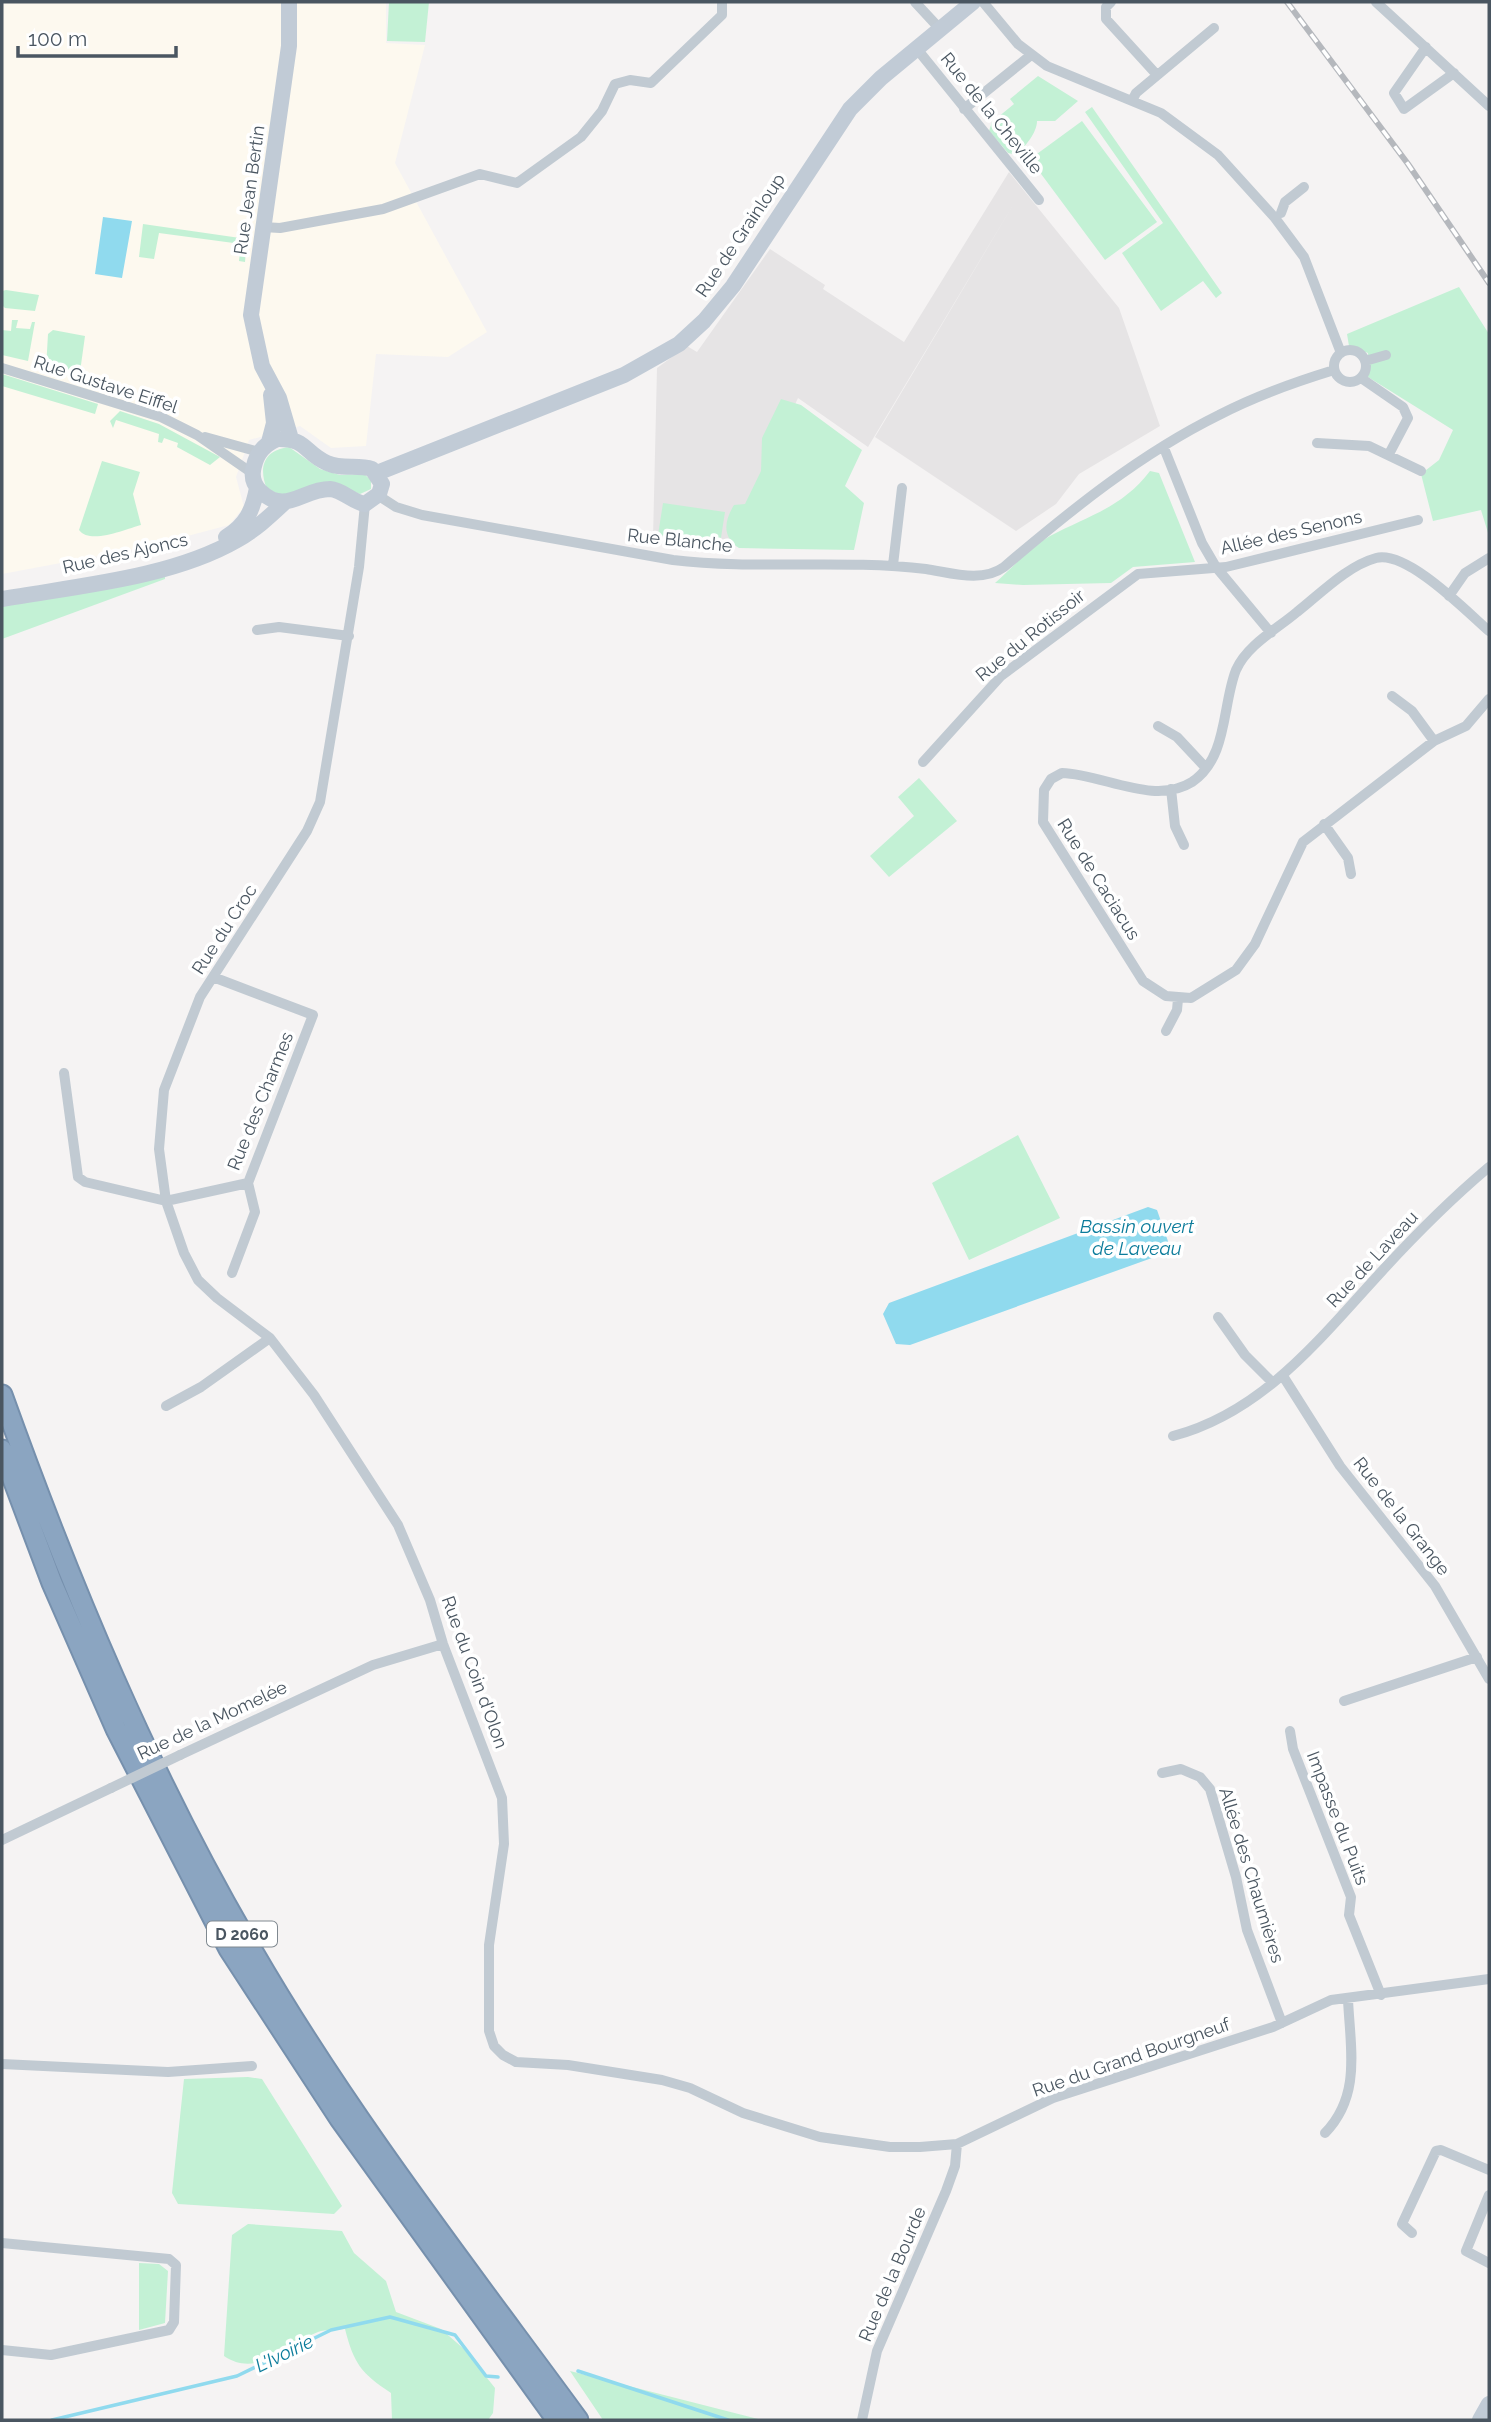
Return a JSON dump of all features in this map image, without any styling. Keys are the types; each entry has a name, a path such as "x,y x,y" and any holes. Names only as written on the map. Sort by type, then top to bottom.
{"highway":[{"name":"D 2060","path":"2,1395 65,1566 104,1658 216,1887 287,2010 365,2128 578,2420"},
{"name":"D 2060","path":"2,1450 52,1583 116,1729 229,1949 340,2119 557,2420"}],"street":[{"name":"Rue Jean Bertin","path":"289,2 288,54 251,315 261,360 269,382 279,398 291,439"},
{"path":"263,227 280,228 383,209 480,174 517,183 581,137 603,111 615,84 630,80 651,83 722,15 722,2"},
{"path":"915,2 940,29"},
{"name":"Rue de Grainloup","path":"377,473 624,375 679,344 704,321 729,291 841,120 865,93 973,2"},
{"path":"983,2 1031,55 1063,74 1133,99 1199,139 1275,218 1304,257 1341,353"},
{"path":"1111,2 1106,7 1106,19 1157,75"},
{"path":"1376,2 1489,106"},
{"path":"1133,99 1157,75 1214,28"},
{"path":"1426,47 1394,93 1404,109 1454,73"},
{"name":"Rue de la Cheville","path":"916,49 1039,200"},
{"path":"964,109 1031,55"},
{"path":"1281,213 1285,202 1304,187"},
{"path":"1365,381 1365,361 1357,352 1341,353 1335,359 1334,370 1337,376 1348,382 1365,381 1403,407 1408,418 1390,454"},
{"path":"1365,361 1385,355"},
{"name":"Rue Gustave Eiffel","path":"2,368 161,417 197,435 255,481"},
{"path":"1164,448 1220,414 1334,370"},
{"name":"Rue Jean Bertin","path":"255,481 274,423 269,382"},
{"name":"Rue Gustave Eiffel","path":"197,435 264,447"},
{"path":"255,481 267,497 284,503 334,489 372,500 382,484 377,473 366,466 346,467 325,463 308,447 291,439 264,447"},
{"path":"1317,443 1363,445 1390,454 1421,471"},
{"name":"Allée des Senons","path":"1164,448 1202,543 1216,567 1418,520"},
{"name":"Rue Blanche","path":"372,500 422,514 673,560 706,564 893,565 985,577 994,575 1075,508 1164,448"},
{"name":"Rue des Ajoncs","path":"2,592 157,562 226,537 247,519 254,508 255,481"},
{"path":"893,565 902,488"},
{"name":"Rue du Croc","path":"270,1338 198,1280 184,1252 166,1201 159,1149 164,1090 189,1020 213,977 307,831 320,802 372,500"},
{"name":"Rue des Ajoncs","path":"2,599 127,576 214,551 247,534 284,503"},
{"path":"1184,845 1175,826 1171,789 1192,782 1206,768 1220,739 1231,685 1240,662 1271,633 1353,569 1377,557 1399,560 1449,596 1489,631"},
{"path":"1449,596 1465,573 1489,558"},
{"path":"1216,567 1271,633"},
{"name":"Rue du Rotissoir","path":"923,762 1002,676 1138,574 1216,567"},
{"path":"257,630 279,627 348,636"},
{"path":"1392,696 1412,711 1434,741"},
{"path":"1166,1031 1177,1010 1178,999 1201,994 1245,960 1303,842 1434,741 1466,726 1489,699"},
{"path":"1158,726 1177,737 1206,768"},
{"name":"Rue de Caciacus","path":"1171,789 1133,787 1062,773 1047,784 1041,810 1049,834 1143,981 1159,994 1178,999"},
{"path":"1324,824 1348,858 1351,874"},
{"name":"Rue des Charmes","path":"166,1201 248,1183 313,1015 213,977"},
{"path":"64,1073 78,1177 85,1182 166,1201"},
{"name":"Rue de Laveau","path":"1173,1436 1217,1421 1240,1408 1283,1376 1344,1315 1401,1250 1489,1167"},
{"path":"232,1273 255,1212 248,1183"},
{"path":"1218,1317 1245,1354 1273,1383"},
{"path":"166,1406 201,1387 270,1338"},
{"name":"Rue du Coin d'Olon","path":"270,1338 314,1395 398,1525 430,1600 443,1644 502,1798 504,1844 489,1945 489,2031 494,2046 503,2055"},
{"name":"Rue de la Grange","path":"1283,1376 1339,1466 1435,1586 1489,1679"},
{"name":"Rue de la Momelée","path":"2,1840 373,1665 443,1644"},
{"path":"1344,1701 1477,1657"},
{"name":"Impasse du Puits","path":"1290,1731 1293,1749 1351,1897 1349,1915 1381,1995"},
{"name":"Allée des Chaumières","path":"1162,1773 1181,1769 1200,1777 1210,1789 1237,1877 1247,1930 1282,2023"},
{"name":"Rue du Grand Bourgneuf","path":"503,2055 516,2062 568,2065 662,2080 690,2088 743,2113 849,2142 890,2147 957,2144 1053,2098 1282,2023 1331,2000 1489,1979"},
{"path":"1325,2133 1340,2118 1352,2082 1348,1998"},
{"path":"2,2064 168,2072 252,2066"},
{"name":"Rue de la Bourde","path":"862,2420 877,2351 946,2191 955,2166 957,2144"},
{"path":"1412,2234 1402,2224 1436,2151 1441,2150 1489,2171"},
{"path":"1489,2195 1466,2251 1489,2263"},
{"path":"2,2243 169,2259 176,2265 174,2322 169,2330 51,2355 2,2350"},
{"path":"1480,2420 1489,2404"}],"shaded area":[{"path":"2,2 386,2 386,43 425,45 395,163 487,332 448,357 376,354 366,446 331,448 300,426 249,440 236,477 244,507 229,525 146,547 2,574"},
{"path":"1009,172 1119,308 1160,426 1079,474 1056,504 1016,531 875,437 1016,200 868,447 798,398 730,545 653,539 657,368 687,346 697,352 770,249 825,285 823,289 904,342"}],"green space":[{"path":"389,2 429,2 425,42 387,41"},
{"path":"1038,76 1078,101 1055,121 1037,121 1033,135 1017,155 1008,153 989,131 992,122 1014,104 1010,99"},
{"path":"1092,107 1222,293 1216,298 1203,281 1161,311 1122,253 1163,223 1085,112"},
{"path":"1082,121 1157,222 1105,260 1030,159"},
{"path":"143,224 247,239 245,262 239,261 241,244 159,233 154,259 139,257"},
{"path":"1459,287 1489,334 1489,536 1481,510 1433,521 1421,474 1439,460 1453,430 1368,377 1368,353 1349,346 1347,334"},
{"path":"2,291 39,295 35,311 5,308 2,305"},
{"path":"12,320 18,320 16,328 30,329 32,322 35,322 28,361 2,355 2,330 11,331"},
{"path":"53,330 85,336 79,379 46,369 48,334"},
{"path":"2,374 98,404 95,414 2,386"},
{"path":"781,399 801,405 862,450 845,486 864,503 854,550 739,548 727,534 728,517 734,505 745,504 761,471 762,438"},
{"path":"120,411 159,424 220,457 210,465 177,447 178,443 164,438 162,443 158,442 159,434 116,420 113,428 110,421"},
{"path":"289,447 320,469 340,475 364,474 371,480 371,489 360,494 338,486 322,484 284,496 267,489 263,474 265,461 274,452"},
{"path":"102,461 140,472 133,494 141,525 108,535 91,536 79,530"},
{"path":"1150,471 1159,473 1195,562 1133,567 1111,583 995,583 1043,541 1117,502"},
{"path":"663,503 725,512 720,544 658,535"},
{"path":"165,574 165,579 2,639 2,605"},
{"path":"919,778 957,821 889,877 870,856 914,816 898,797"},
{"path":"1018,1135 1060,1218 969,1260 932,1183"},
{"path":"184,2079 262,2079 342,2206 334,2214 178,2204 172,2193"},
{"path":"248,2224 342,2231 354,2253 386,2281 396,2312 441,2329 464,2349 495,2388 493,2413 488,2420 392,2420 391,2393 360,2367 345,2329 318,2332 261,2362 249,2364 224,2356 232,2235"},
{"path":"139,2263 159,2264 168,2271 165,2323 139,2330"},
{"path":"570,2371 762,2420 603,2420"}],"water":[{"path":"103,217 132,221 122,278 95,274"},
{"name":"Bassin ouvert de Laveau","path":"1148,1207 1157,1210 1170,1247 1163,1254 910,1345 896,1344 883,1314 889,1303"}],"waterway":[{"name":"L'Ivoirie","path":"52,2420 237,2376 331,2330 390,2317 455,2335 486,2376 498,2377"},
{"name":"L'Ivoirie","path":"578,2371 728,2420"}],"railway":[{"path":"1287,2 1408,164 1489,283"}]}
